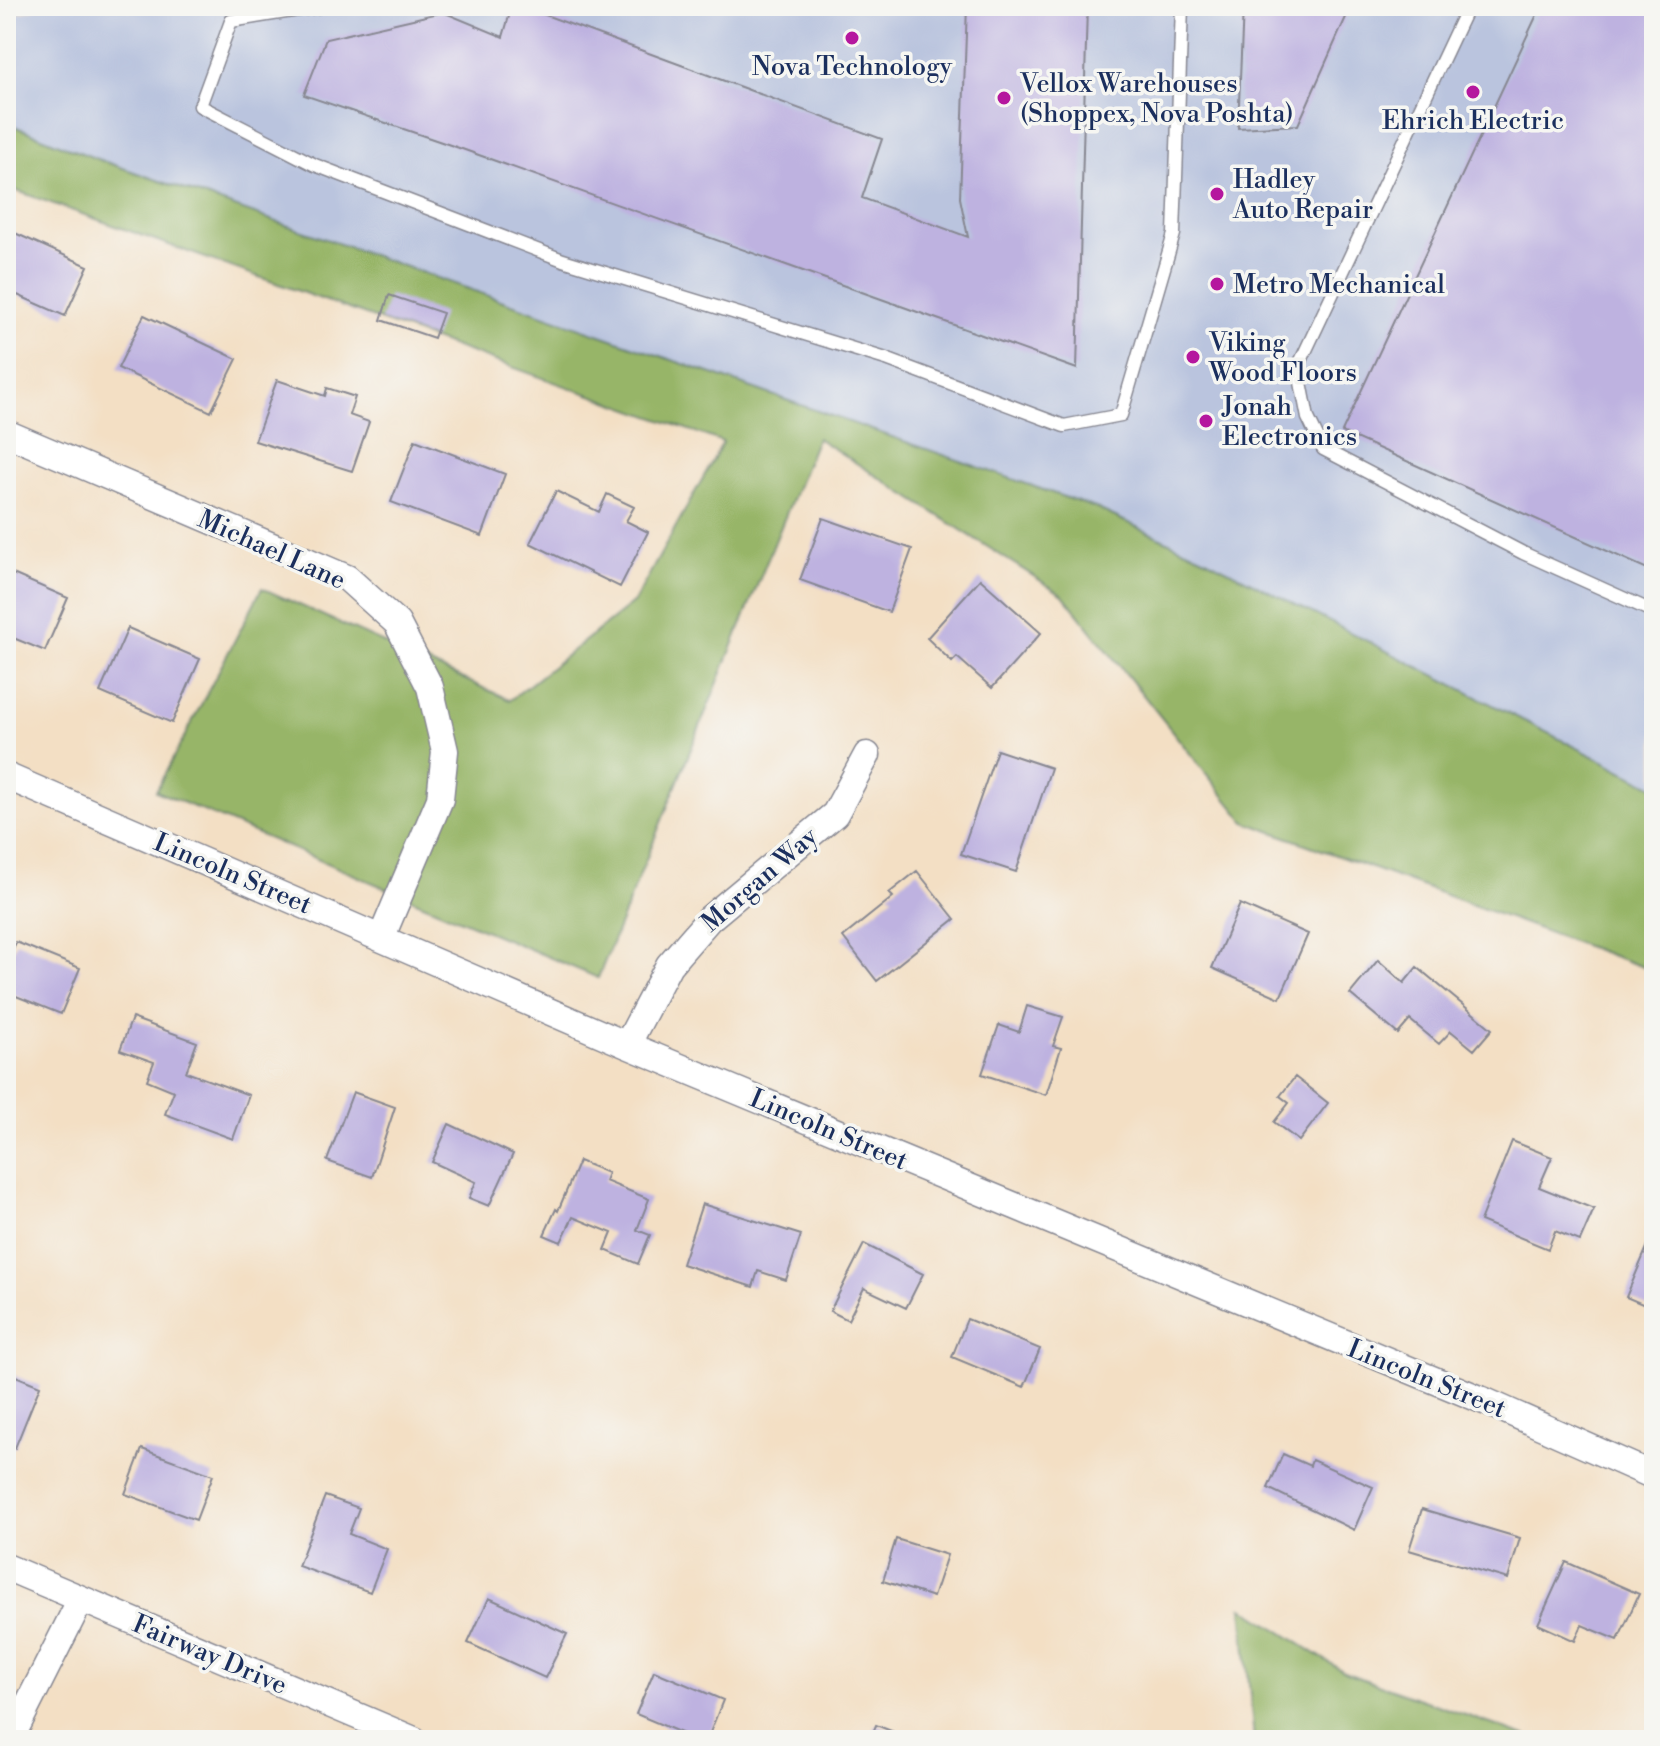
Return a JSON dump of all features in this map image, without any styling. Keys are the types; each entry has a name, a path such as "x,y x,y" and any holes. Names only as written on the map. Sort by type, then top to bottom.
{"street":[{"name":"Michael Lane","path":"6,433 347,578 397,623 430,687 445,751 440,799 382,936"},
{"name":"Morgan Way","path":"627,1045 669,965 709,919 835,814 867,755"},
{"name":"Lincoln Street","path":"6,776 382,936 627,1045 1487,1402 1654,1476"},
{"name":"Fairway Drive","path":"6,1567 414,1740"},
{"path":"10,1740 81,1599"}],"lane":[{"path":"323,6 231,21 200,106 315,165 563,260 886,359 1064,426 1121,415 1174,234 1182,6"},
{"path":"1468,6 1298,367 1308,418 1323,449 1523,553 1654,612"}],"shaded area":[{"path":"50,6 1654,6 1654,787 1206,559 1098,509 97,159 6,123 6,16"}],"green space":[{"path":"6,123 97,159 1098,509 1206,559 1654,787 1654,971 1245,822 1063,595 817,438 598,978 156,791 262,588 510,700 634,602 723,442 6,187"},
{"path":"1242,1607 1346,1673 1536,1740 1254,1740"}],"building":[{"path":"512,6 521,6 882,139 862,198 968,237 960,198 967,6 1087,6 1077,369 304,95 326,39 443,12 503,37"},
{"path":"1243,6 1351,6 1298,125 1238,128"},
{"path":"1541,6 1638,6 1654,16 1654,572 1342,432"},
{"path":"6,229 88,266 65,316 6,290"},
{"path":"389,295 443,313 434,338 381,320"},
{"path":"144,315 237,359 211,412 118,368"},
{"path":"277,380 325,396 327,388 355,397 349,415 369,422 352,471 255,441"},
{"path":"415,440 505,474 482,536 391,502"},
{"path":"556,491 599,512 607,494 634,507 626,521 648,532 620,587 530,543"},
{"path":"823,518 912,549 889,612 800,580"},
{"path":"6,571 68,598 45,651 6,635"},
{"path":"980,579 1041,633 992,688 957,657 952,662 927,638"},
{"path":"128,628 200,659 172,723 100,692"},
{"path":"997,750 1051,768 1016,872 961,854"},
{"path":"917,871 955,919 877,981 843,937 893,897 889,893"},
{"path":"1240,904 1308,934 1280,998 1212,968"},
{"path":"16,942 80,968 61,1014 6,992 6,965"},
{"path":"1378,960 1404,983 1417,967 1492,1029 1474,1050 1451,1031 1439,1044 1410,1020 1398,1034 1350,994"},
{"path":"1027,1006 1063,1017 1053,1046 1061,1048 1046,1095 982,1074 999,1025 1019,1032"},
{"path":"132,1018 197,1042 186,1072 249,1095 233,1139 165,1114 174,1091 147,1080 154,1062 120,1050"},
{"path":"1295,1077 1328,1103 1299,1141 1274,1122 1289,1103 1280,1096"},
{"path":"353,1092 395,1107 372,1177 327,1161"},
{"path":"449,1124 513,1154 489,1206 469,1198 476,1182 432,1162"},
{"path":"1512,1141 1552,1157 1539,1187 1594,1209 1580,1241 1555,1231 1548,1249 1480,1221"},
{"path":"579,1161 608,1173 605,1181 649,1199 637,1230 650,1235 638,1264 605,1250 612,1233 573,1217 561,1242 544,1235"},
{"path":"702,1204 801,1235 786,1280 758,1271 753,1287 682,1264"},
{"path":"1654,1231 1654,1309 1626,1297"},
{"path":"864,1244 923,1274 906,1308 864,1288 848,1320 830,1311"},
{"path":"967,1319 1040,1349 1024,1387 952,1357"},
{"path":"6,1372 40,1386 15,1448 6,1444"},
{"path":"142,1449 213,1475 196,1520 125,1494"},
{"path":"1283,1454 1310,1466 1312,1460 1373,1487 1354,1530 1268,1488"},
{"path":"325,1496 359,1508 349,1534 387,1549 370,1592 298,1566"},
{"path":"1422,1509 1520,1538 1508,1579 1409,1550"},
{"path":"896,1539 947,1555 933,1597 883,1581"},
{"path":"1566,1562 1639,1594 1618,1640 1582,1625 1575,1641 1538,1624"},
{"path":"489,1598 567,1634 545,1678 468,1643"},
{"path":"654,1671 723,1700 707,1740 698,1740 636,1714"},
{"path":"876,1725 914,1740 870,1740"}],"place":[{"name":"Nova Technology","path":"852,38"},
{"name":"Ehrich Electric","path":"1473,92"},
{"name":"Vellox Warehouses (Shoppex, Nova Poshta)","path":"1004,98"},
{"name":"Hadley Auto Repair","path":"1217,194"},
{"name":"Metro Mechanical","path":"1217,284"},
{"name":"Viking Wood Floors","path":"1193,357"},
{"name":"Jonah Electronics","path":"1206,421"}]}
